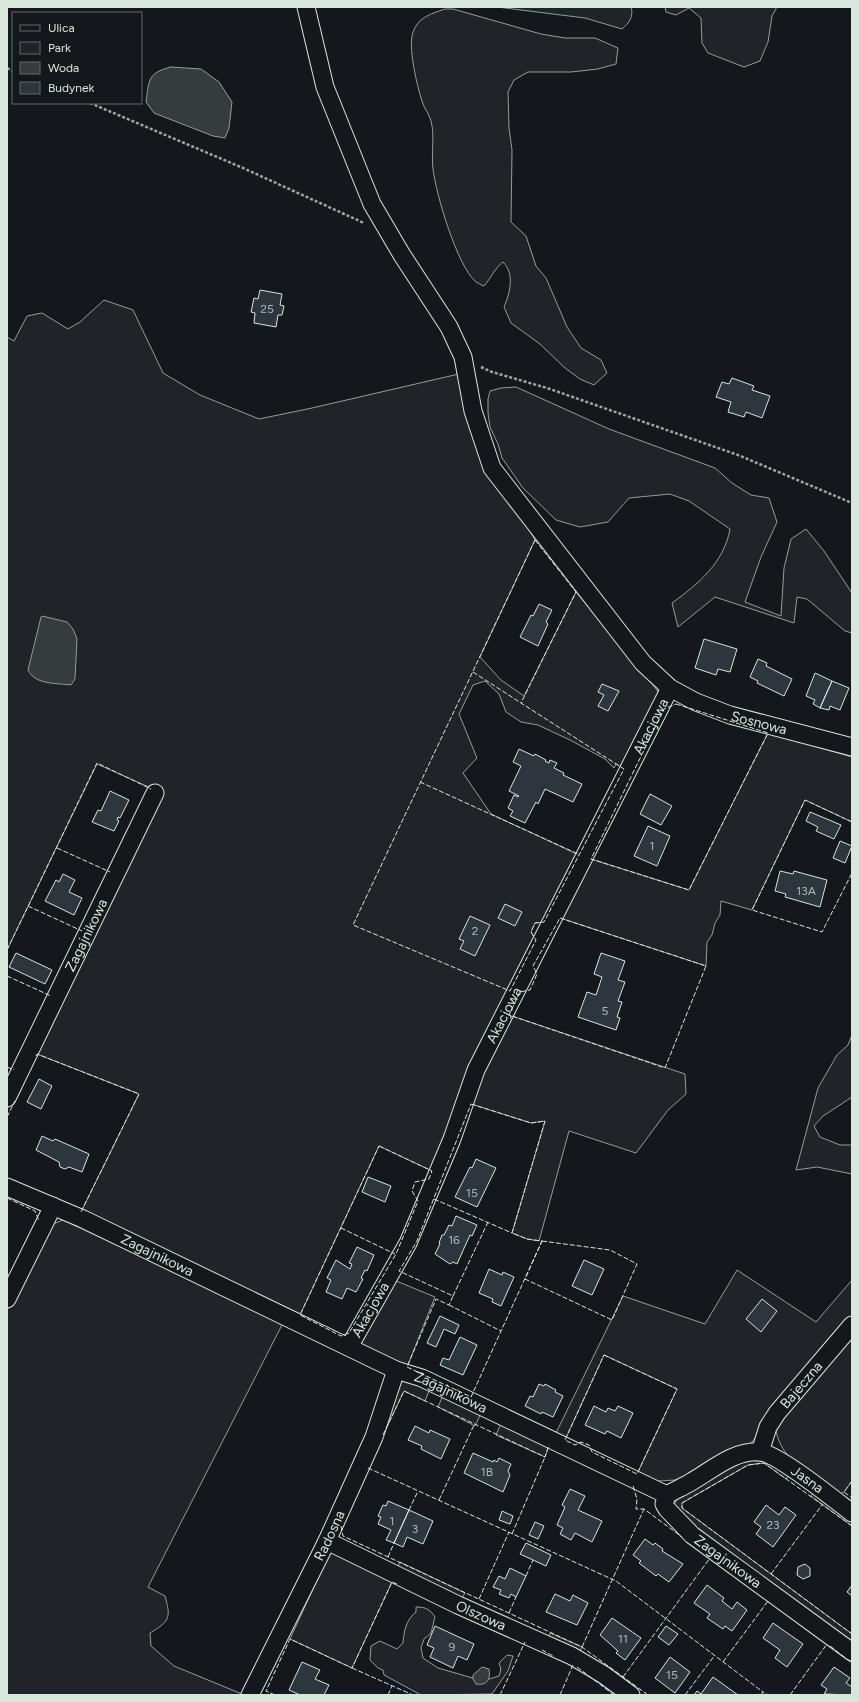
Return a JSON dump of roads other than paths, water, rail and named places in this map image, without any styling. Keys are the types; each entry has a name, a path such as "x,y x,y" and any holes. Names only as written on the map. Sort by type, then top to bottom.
{"street":[{"name":"Sosnowa","path":"306,7 325,87 372,204 449,327 463,357 473,411 492,468 643,663 670,688 696,702 730,714 852,747"},
{"name":"Akacjowa","path":"349,1347 408,1243 447,1153 476,1070 670,688"},
{"name":"Zagajnikowa","path":"7,1098 155,793"},
{"name":"Zagajnikowa","path":"7,1187 83,1219 396,1370 422,1378 667,1495 664,1504 667,1509 692,1534 852,1652"},
{"path":"7,1299 53,1206"},
{"name":"Bajeczna","path":"760,1452 768,1427 778,1413 852,1325"},
{"name":"Radosna","path":"250,1695 327,1541 374,1437 396,1370"},
{"path":"667,1495 740,1454 760,1452"},
{"name":"Jasna","path":"760,1452 765,1452 785,1464 852,1512"},
{"name":"Olszowa","path":"327,1541 458,1605 566,1652 604,1674 631,1695"}],"water":[{"path":"171,67 201,69 219,82 232,102 229,128 225,138 213,136 154,113 146,102 149,83 153,75 157,72"},
{"path":"42,616 67,622 73,629 77,639 75,679 71,685 41,681 31,675 28,670"},
{"path":"482,1667 489,1669 489,1679 483,1684 476,1684 473,1679 473,1675"}]}
